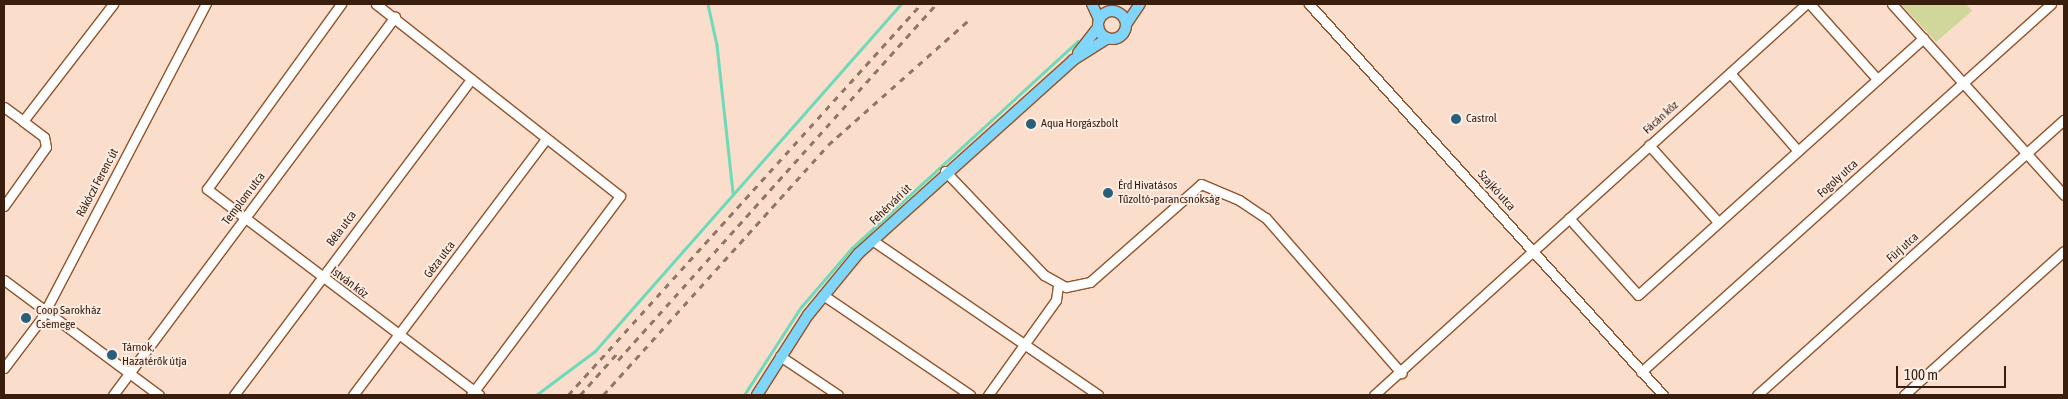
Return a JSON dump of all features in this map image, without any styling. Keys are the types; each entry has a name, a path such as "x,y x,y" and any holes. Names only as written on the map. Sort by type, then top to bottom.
{"main road":[{"path":"1092,4 1099,23 1108,38"},
{"path":"1111,9 1131,4"},
{"path":"1111,9 1127,23 1140,4"},
{"name":"Fehérvári út","path":"1072,60 1111,9"},
{"name":"Fehérvári út","path":"757,395 780,356 823,295 872,240 945,171 1072,60 1108,38 1122,36 1127,23"}],"street":[{"path":"23,121 113,4"},
{"name":"Rákóczi Ferenc út","path":"4,368 45,311 206,4"},
{"name":"István köz","path":"341,4 207,189 243,220 475,394"},
{"path":"376,4 395,17 620,196 475,394"},
{"name":"Szajkó utca","path":"1309,4 1663,395"},
{"name":"Fácán köz","path":"1374,395 1401,373 1649,145 1806,4"},
{"path":"1810,4 1877,79"},
{"path":"1892,4 2064,195"},
{"name":"Fogoly utca","path":"1641,372 2052,4"},
{"name":"Templom utca","path":"113,395 395,17"},
{"path":"1569,218 1638,295 1923,38"},
{"path":"1730,73 1798,151"},
{"name":"Béla utca","path":"234,395 471,78"},
{"path":"4,107 44,137 46,148 4,206"},
{"name":"Fürj utca","path":"1758,395 2064,120"},
{"name":"Géza utca","path":"353,395 546,139"},
{"path":"1649,145 1718,222"},
{"path":"945,171 1058,285 1075,288 1090,282 1201,184 1257,210 1401,373"},
{"path":"872,240 1024,342 1098,395"},
{"path":"1904,395 2064,251"},
{"path":"4,280 159,395"},
{"path":"988,395 1024,342 1056,300 1058,285"},
{"path":"823,295 970,395"},
{"path":"780,356 838,395"}],"green space":[{"path":"1901,4 1966,4 1972,11 1936,42"}],"waterway":[{"path":"708,4 717,45 733,193"},
{"path":"536,395 595,351 901,4"},
{"path":"744,395 801,307 852,248 1078,41"}],"railway":[{"path":"568,395 921,4"},
{"path":"618,360 936,4"},
{"path":"603,395 828,145 971,18"},
{"path":"580,395 620,350"}],"place":[{"name":"Castrol","path":"1456,119"},
{"name":"Aqua Horgászbolt","path":"1031,124"},
{"name":"Érd Hivatásos Tűzoltó-parancsnokság","path":"1108,193"},
{"name":"Coop Sarokház Csemege","path":"26,318"},
{"name":"Tárnok, Hazatérők útja","path":"112,355"}]}
